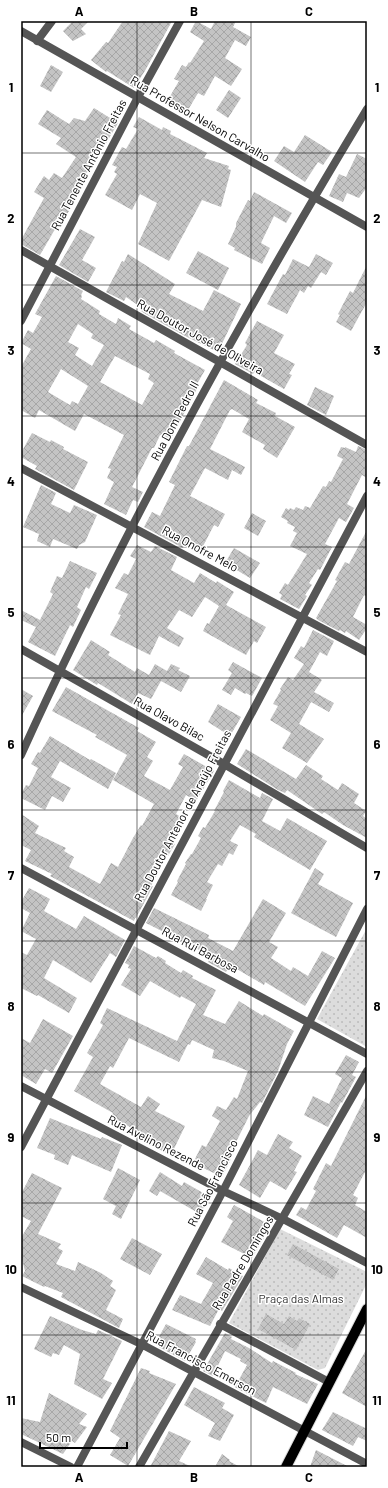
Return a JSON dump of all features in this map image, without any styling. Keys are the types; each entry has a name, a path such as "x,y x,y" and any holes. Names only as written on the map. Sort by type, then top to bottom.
{"main road":[{"path":"286,1467 367,1309"}],"street":[{"path":"37,41 52,21"},
{"name":"Rua Tenente Antônio Freitas","path":"21,320 138,97 180,21"},
{"name":"Rua Professor Nelson Carvalho","path":"21,31 367,227"},
{"name":"Rua Dom Pedro II","path":"21,755 59,671 132,527 220,363 314,197 367,109"},
{"name":"Rua Doutor José de Oliveira","path":"21,250 367,445"},
{"name":"Rua Onofre Melo","path":"21,468 367,652"},
{"name":"Rua Doutor Antenor de Araújo Freitas","path":"21,1147 367,496"},
{"name":"Rua Olavo Bilac","path":"21,649 224,764 367,848"},
{"name":"Rua Rui Barbosa","path":"21,868 367,1054"},
{"name":"Rua São Francisco","path":"77,1467 223,1191 367,909"},
{"name":"Rua Padre Domingos","path":"139,1467 367,1071"},
{"name":"Rua Avelino Rezende","path":"21,1086 223,1191 282,1219 367,1263"},
{"name":"Rua Francisco Emerson","path":"21,1287 142,1345 367,1464"},
{"path":"220,1324 329,1382"},
{"path":"21,1442 71,1467"}],"green space":[{"path":"367,928 367,1047 317,1019"},
{"name":"Praça das Almas","path":"280,1229 367,1272 367,1283 325,1368 318,1370 229,1323"}],"building":[{"path":"73,21 89,21 81,29 86,34 73,41 63,31"},
{"path":"123,21 172,21 134,88 107,71 106,72 91,60 106,42 108,43"},
{"path":"196,21 211,29 215,21 236,21 233,27 251,37 246,46 235,40 225,58 242,69 231,86 215,76 204,96 198,93 188,110 169,98 179,81 174,79 182,65 186,67 189,62 190,63 204,41 190,32"},
{"path":"51,65 63,72 51,92 40,86"},
{"path":"229,90 241,98 228,118 216,110"},
{"path":"94,108 118,123 105,145 101,142 84,169 88,171 77,188 78,189 74,195 76,196 67,210 69,211 59,226 58,224 40,255 21,244 21,240 44,198 34,192 44,176 49,180 54,173 62,178 76,157 56,144 61,138 38,124 47,110 69,124 74,118 85,121"},
{"path":"139,117 162,130 163,127 171,131 170,134 207,153 204,158 229,166 228,169 231,170 221,207 202,200 169,261 138,244 157,203 140,194 132,210 105,195 117,174 114,172 117,167 112,165 122,147 126,149 138,129 133,127"},
{"path":"305,135 332,152 323,165 318,162 305,182 274,161 284,146 294,152"},
{"path":"357,154 367,159 367,187 359,198 347,193 343,202 329,196 339,174 346,177"},
{"path":"254,192 292,213 286,223 274,216 261,243 270,248 262,264 234,250 235,248 228,244 236,227 236,223"},
{"path":"80,229 95,237 82,260 96,268 88,282 59,265"},
{"path":"198,251 229,268 218,290 186,273"},
{"path":"128,254 175,284 169,294 203,311 214,290 241,304 218,352 144,313 141,311 142,308 126,297 124,301 106,292 122,261 124,262"},
{"path":"316,254 333,263 326,275 321,272 311,288 308,286 304,293 300,290 287,314 267,304 293,259 309,267"},
{"path":"367,265 367,302 351,331 336,322 340,315 338,314 350,291 353,293"},
{"path":"56,276 83,291 81,299 100,311 99,314 116,324 118,318 131,326 129,329 154,343 156,340 175,351 174,353 205,370 197,384 199,385 170,440 160,435 154,448 152,448 132,487 143,492 138,502 133,500 126,515 104,504 114,482 107,478 111,469 108,468 124,435 84,414 75,431 39,410 35,418 21,410 21,367 31,349 21,343 28,330 33,333 42,317 35,314","holes":["78,324 93,334 91,338 104,345 92,366 75,355 79,348 68,342","115,356 150,374 148,379 154,383 142,405 100,382","61,369 88,386 78,404 72,401 70,405 48,392"]},
{"path":"257,321 284,335 274,353 295,364 289,374 292,375 284,389 254,372 253,374 235,364 247,345 245,343"},
{"path":"224,380 258,400 256,403 276,413 275,416 295,427 277,458 263,449 265,445 242,432 249,419 232,409 230,410 210,449 245,467 241,475 232,470 228,480 205,468 190,496 225,514 218,527 214,525 201,550 197,547 196,551 184,545 183,548 144,527 152,512 160,516 175,485 169,482 187,446 189,446"},
{"path":"315,387 334,396 326,415 307,405"},
{"path":"32,433 50,442 51,440 64,447 63,449 88,462 74,490 35,469 37,466 21,457 21,453"},
{"path":"358,446 367,450 367,478 362,475 347,504 354,508 346,522 339,518 325,544 332,547 320,570 318,569 309,583 312,585 305,595 307,596 299,609 280,599 282,595 279,593 285,583 288,585 307,554 290,546 297,533 293,531 295,527 287,523 288,521 281,517 286,508 289,510 290,508 294,510 296,507 303,510 305,506 310,508 323,486 326,487 329,481 331,482 343,459 337,456 341,447 345,447 356,452"},
{"path":"41,485 56,493 51,504 70,513 74,505 97,515 85,542 79,545 77,549 53,539 50,547 37,541 39,534 23,527"},
{"path":"252,513 266,521 258,536 244,528"},
{"path":"367,530 367,597 364,595 353,617 367,625 367,628 359,640 346,631 345,633 340,630 339,631 316,618 337,581 335,580 345,562 349,564"},
{"path":"137,545 151,552 155,546 177,557 171,570 194,583 200,573 216,583 217,581 234,592 226,605 266,627 257,643 254,641 246,655 203,631 207,623 209,624 219,606 205,597 192,617 179,610 167,628 184,638 179,647 159,636 150,655 110,635 121,615 118,614 128,594 115,588 124,573 128,575 136,559 130,556"},
{"path":"234,548 260,563 250,578 225,563"},
{"path":"70,561 97,573 89,589 86,587 77,607 81,610 73,627 70,625 55,656 28,642 36,627 21,620 21,610 40,620 53,594 50,592 57,576 62,578"},
{"path":"313,630 334,641 327,656 320,652 309,672 322,680 314,692 334,703 329,712 311,702 299,724 324,739 307,763 282,748 291,733 270,720 278,706 273,704 281,690 280,689 288,677 293,680 304,664 294,658 301,646 304,648"},
{"path":"91,640 110,652 108,655 135,672 137,668 149,675 155,664 167,671 171,664 180,668 178,670 190,676 181,692 161,681 151,699 138,693 132,704 98,683 97,685 73,670"},
{"path":"233,662 262,678 252,696 235,688 231,695 222,690 232,673 228,670"},
{"path":"66,687 139,728 137,731 156,742 147,757 153,761 144,776 170,790 183,767 178,764 184,754 214,771 196,801 186,795 176,814 184,819 171,842 175,844 168,856 161,851 150,873 156,876 151,886 153,886 134,921 50,876 52,874 25,861 31,850 21,845 21,814 39,826 35,833 66,848 64,851 74,857 69,867 100,884 111,863 118,867 133,838 141,825 142,826 154,804 113,780 127,755 95,737 97,735 52,711"},
{"path":"21,689 33,696 21,717"},
{"path":"218,704 241,717 230,736 208,722"},
{"path":"50,736 90,760 91,759 116,773 108,789 60,761 51,777 71,788 63,802 52,796 45,810 21,798 21,794 26,785 29,786 38,768 31,764 38,752 40,753"},
{"path":"246,749 296,779 306,765 323,776 321,779 338,790 342,783 359,794 354,803 366,811 363,816 367,819 367,838 343,825 324,812 322,814 287,790 285,793 278,790 237,764"},
{"path":"229,780 260,798 262,793 273,799 262,821 280,831 287,818 327,841 310,870 254,837 256,834 240,825 230,841 238,845 233,855 229,853 222,866 218,864 207,882 213,885 201,911 171,895 186,864 185,863 201,838 198,836 203,827 205,828 215,811"},
{"path":"315,868 324,874 318,884 353,903 336,937 291,913"},
{"path":"29,888 50,899 44,911 76,929 84,916 125,940 116,957 110,953 91,983 53,960 44,978 77,998 69,1013 38,995 37,996 21,988 21,952 27,955 36,939 21,931 30,913 21,908 21,902"},
{"path":"263,899 286,913 269,942 278,947 271,958 291,971 293,967 308,976 322,951 335,958 305,1006 265,982 264,985 230,965 226,972 208,962 211,956 146,923 154,908 209,935 208,938 233,951"},
{"path":"134,946 156,958 158,956 166,961 165,963 181,973 183,970 193,976 192,978 216,990 203,1015 225,1024 239,1001 263,1016 264,1014 294,1031 287,1044 278,1071 262,1103 260,1102 249,1116 228,1158 231,1159 222,1177 193,1163 202,1145 206,1147 220,1121 212,1116 217,1106 226,1110 234,1097 237,1099 248,1071 224,1061 212,1058 214,1050 192,1040 190,1045 188,1044 179,1062 129,1038 113,1068 110,1066 100,1084 141,1107 148,1096 160,1104 155,1111 185,1126 171,1155 150,1145 152,1141 125,1124 124,1126 110,1118 113,1113 74,1091 93,1057 87,1053 103,1025 100,1023 107,1008 177,1041 196,1004 181,996 180,998 150,981 140,996 121,985 131,969 128,968 129,965 125,963"},
{"path":"43,1019 73,1036 52,1073 45,1069 36,1084 21,1075 21,1038 30,1043"},
{"path":"346,1055 359,1062 352,1075 356,1077 328,1127 304,1115 313,1096 329,1104 342,1078 335,1074"},
{"path":"367,1094 367,1168 353,1195 358,1198 355,1205 367,1212 367,1238 344,1225 337,1238 296,1215 301,1207 306,1210 316,1191 313,1189 326,1163 331,1166"},
{"path":"50,1118 101,1139 102,1137 122,1145 111,1172 72,1155 68,1165 54,1159 55,1155 37,1148"},
{"path":"278,1134 293,1142 289,1148 302,1156 294,1171 297,1172 286,1190 270,1181 260,1198 239,1185 258,1150 267,1155"},
{"path":"118,1168 140,1180 121,1219 112,1214 116,1206 103,1199"},
{"path":"160,1172 182,1186 184,1182 210,1197 200,1214 160,1191 157,1196 149,1191"},
{"path":"32,1173 62,1188 38,1234 61,1244 58,1248 63,1251 56,1264 75,1271 78,1262 101,1273 113,1281 110,1286 116,1290 106,1310 123,1319 119,1328 61,1297 63,1293 45,1286 44,1287 22,1276 25,1271 21,1255 21,1238 31,1221 21,1216 21,1194"},
{"path":"234,1205 268,1224 261,1236 264,1238 252,1258 221,1242 233,1221 227,1217"},
{"path":"132,1238 162,1254 150,1275 120,1259"},
{"path":"293,1244 339,1269 333,1280 287,1255"},
{"path":"206,1257 228,1270 229,1268 243,1276 222,1311 219,1309 210,1326 172,1310 180,1295 201,1304 213,1283 196,1274"},
{"path":"266,1314 284,1324 289,1316 297,1321 299,1318 310,1324 296,1350 258,1329"},
{"path":"50,1316 82,1330 96,1334 98,1330 122,1341 103,1379 112,1383 102,1399 74,1384 80,1354 64,1345 59,1355 53,1353 51,1357 34,1349"},
{"path":"166,1324 196,1339 196,1342 185,1361 155,1344"},
{"path":"225,1333 232,1337 231,1339 249,1348 272,1363 273,1361 296,1373 295,1374 318,1384 307,1404 273,1387 266,1403 235,1387 247,1365 240,1361 241,1359 225,1351 213,1376 203,1371"},
{"path":"367,1348 367,1407 342,1393"},
{"path":"141,1368 150,1371 149,1373 176,1384 128,1466 110,1455 120,1438 110,1431"},
{"path":"194,1387 225,1403 222,1408 234,1415 220,1441 208,1436 215,1423 184,1405"},
{"path":"49,1393 87,1414 79,1424 87,1427 75,1443 72,1441 63,1454 21,1434 21,1418 40,1422"},
{"path":"333,1412 367,1429 367,1441 358,1437 353,1446 322,1430"},
{"path":"169,1431 191,1441 179,1461 192,1467 150,1467"},
{"path":"316,1450 349,1467 310,1467"},
{"path":"222,1454 230,1460 229,1461 240,1467 215,1467"}]}
